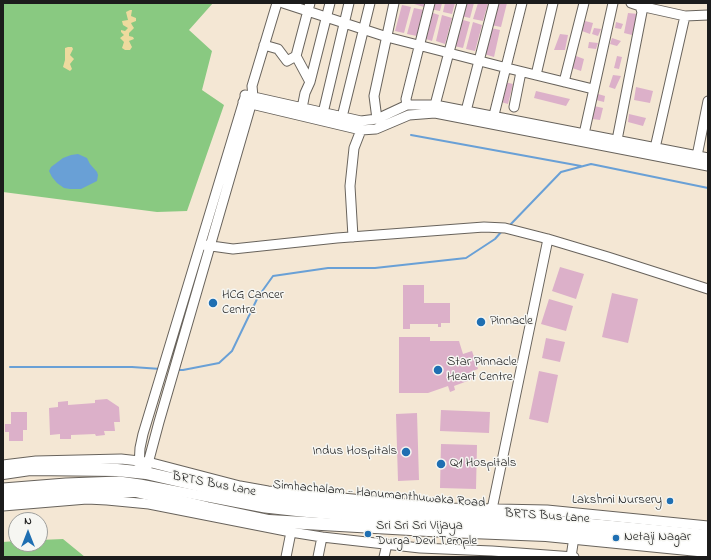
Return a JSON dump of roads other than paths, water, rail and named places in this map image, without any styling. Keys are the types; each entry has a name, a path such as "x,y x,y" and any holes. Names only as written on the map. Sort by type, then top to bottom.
{"main road":[{"name":"Simhachalam - Hanumanthuwaka Road","path":"3,473 30,469 117,470 141,482 207,508 269,521 574,537 708,551"},
{"name":"Simhachalam - Hanumanthuwaka Road","path":"3,497 85,491 141,482 296,503 408,514 527,519 708,536"}],"street":[{"path":"141,482 140,448 143,434 205,245 277,3"},
{"path":"283,3 309,7 326,17 419,45 593,89"},
{"path":"302,108 330,3"},
{"path":"323,113 349,3"},
{"path":"342,117 370,3"},
{"path":"377,119 374,96 394,3"},
{"path":"408,104 406,99 430,3"},
{"path":"435,105 462,3"},
{"path":"466,111 494,3"},
{"path":"493,120 522,3"},
{"path":"536,75 553,3"},
{"path":"564,82 584,3"},
{"path":"584,134 613,3"},
{"path":"637,4 685,16 708,16"},
{"path":"616,140 642,12 637,4"},
{"path":"309,7 296,56 310,82"},
{"path":"655,148 685,16"},
{"path":"264,45 278,49 287,61 296,56"},
{"path":"514,107 521,72"},
{"path":"248,100 302,108 361,121 377,119 408,104 435,105 466,111 493,120 708,166"},
{"path":"248,100 361,130 376,129 409,115 435,113 584,134 708,158"},
{"path":"697,156 708,101"},
{"path":"353,237 350,186 354,148 361,130"},
{"path":"205,245 233,248 484,227 507,229 548,239 708,289"},
{"path":"492,509 548,239"},
{"path":"141,482 174,370 205,245"},
{"path":"3,465 36,461 121,458 141,482 291,532 386,544 420,553 573,557 574,537"},
{"name":"BRTS Bus Lane","path":"3,488 106,481 141,482 231,502 301,512 445,524 547,528 708,544"},
{"path":"3,506 87,499 141,482 219,481 268,491 448,508 547,510 708,526"},
{"path":"349,540 351,525"},
{"path":"286,557 291,532"},
{"path":"318,557 322,537"},
{"path":"384,557 386,544"}],"water":[{"path":"78,154 87,158 97,172 97,181 81,189 64,188 57,183 49,171 51,167 63,158"}],"waterway":[{"path":"411,135 581,166"},
{"path":"509,226 561,172 591,164 708,188"},
{"path":"177,370 219,363 232,351 258,297 273,276 328,268 375,268 466,258 495,239 502,231"},
{"path":"10,367 132,367 161,369"}],"place":[{"name":"HCG Cancer Centre","path":"213,303"},
{"name":"Pinnacle","path":"481,322"},
{"name":"Star Pinnacle Heart Centre","path":"438,370"},
{"name":"Indus Hospitals","path":"406,452"},
{"name":"Q1 Hospitals","path":"441,464"},
{"name":"Lakshmi Nursery","path":"670,501"},
{"name":"Sri Sri Sri Vijaya Durga Devi Temple","path":"368,534"},
{"name":"Netaji Nagar","path":"616,538"}]}
